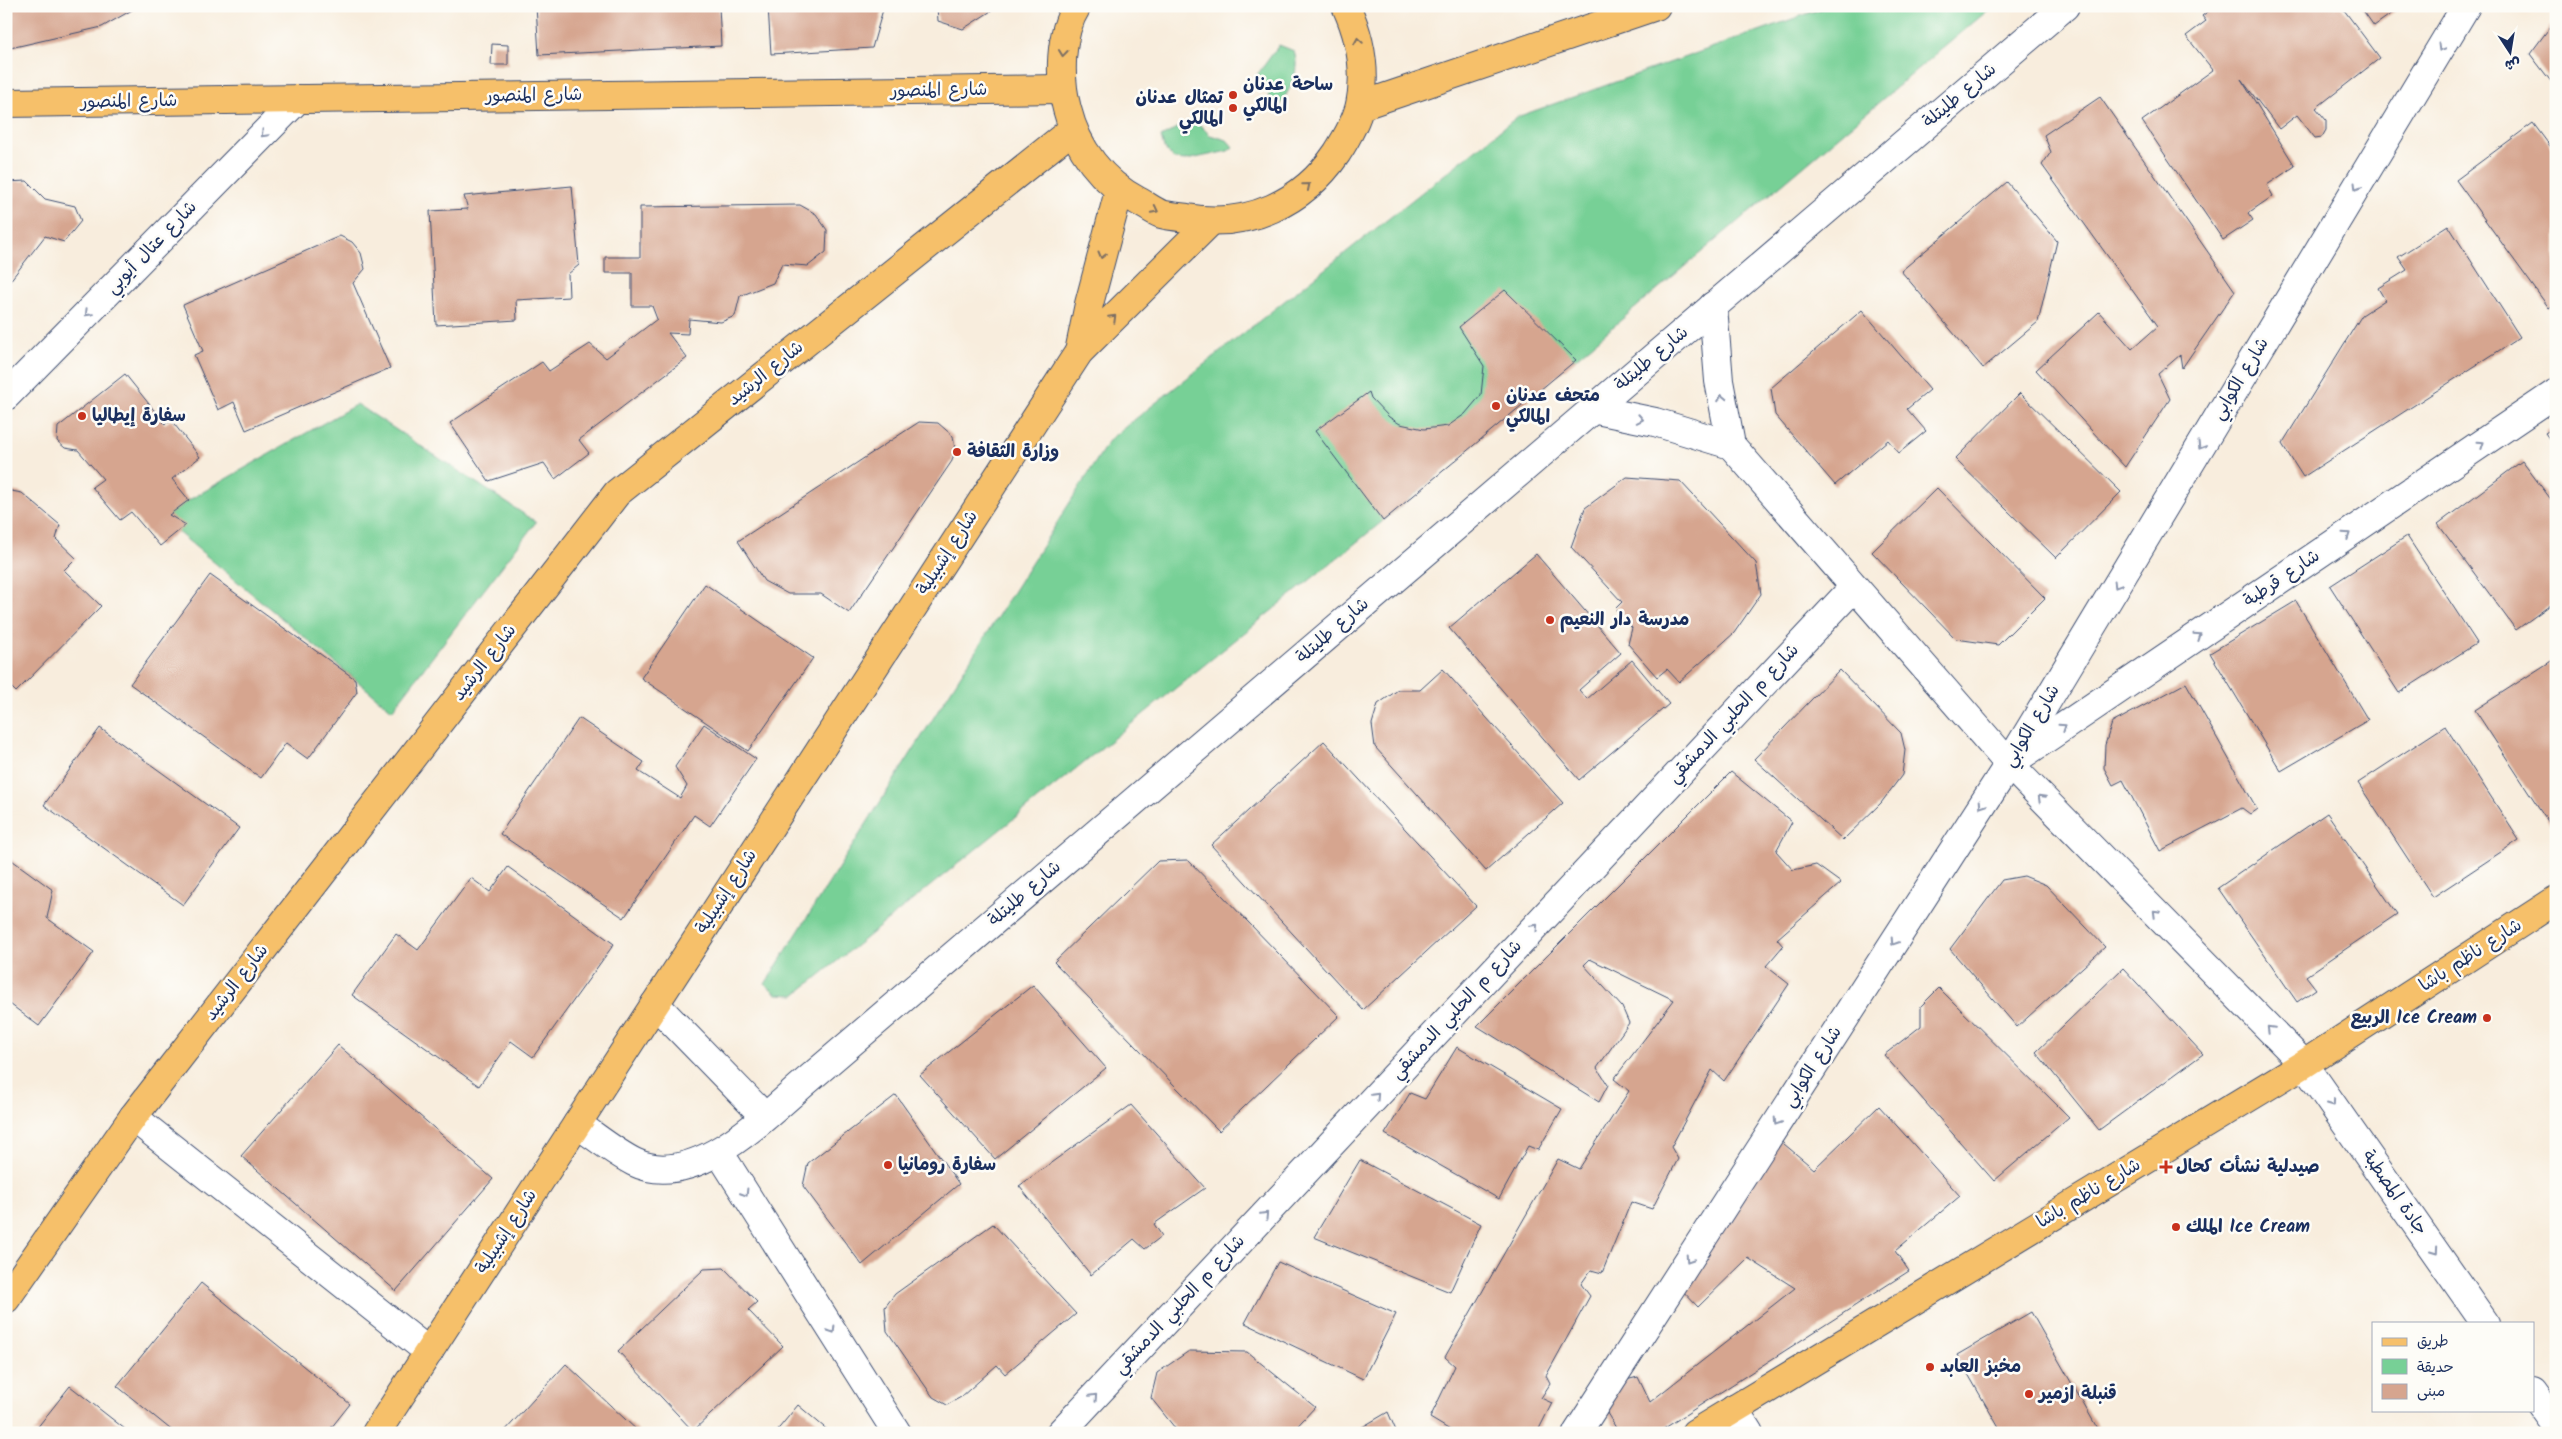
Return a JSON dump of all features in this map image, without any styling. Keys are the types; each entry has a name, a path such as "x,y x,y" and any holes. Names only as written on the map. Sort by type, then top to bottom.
{"main road":[{"path":"1077,6 1063,49 1061,89 1072,130 1092,163 1119,191 1162,214 1210,222 1252,216 1291,200 1323,172 1347,138 1360,106 1362,67 1357,31 1346,6"},
{"path":"1360,106 1656,6"},
{"name":"شارع المنصور","path":"6,104 1061,89"},
{"name":"شارع الرشيد","path":"6,1299 133,1117 617,493 1072,130"},
{"path":"1078,352 1119,191"},
{"path":"1078,352 1210,222"},
{"name":"شارع إشبيلية","path":"376,1433 1078,352"},
{"name":"شارع ناظم باشا","path":"1694,1433 2304,1064 2556,900"}],"street":[{"name":"شارع طليتلة","path":"576,1124 635,1162 657,1168 677,1168 698,1163 719,1152 764,1116 2065,6"},
{"name":"شارع الكوابي","path":"1577,1433 2008,764 2466,6"},
{"name":"شارع عتال أيوبي","path":"6,396 298,100"},
{"path":"1592,409 1655,422 1731,446 1719,381 1713,306"},
{"name":"شارع قرطبة","path":"2008,764 2556,394"},
{"name":"جادة المصطبة","path":"1731,446 2008,764 2304,1064 2484,1322"},
{"name":"شارع م الحلبي الدمشقي","path":"1060,1433 1854,587"},
{"path":"655,1004 764,1116"},
{"path":"133,1117 429,1352"},
{"path":"719,1152 896,1433"},
{"path":"2534,1393 2556,1424"},
{"path":"1734,1409 1749,1433"}],"green space":[{"path":"1829,6 1993,6 1383,521 795,995 777,994 765,984 1110,439 1517,117"},
{"path":"1279,45 1294,51 1296,67 1293,82 1277,109 1257,75"},
{"path":"1194,119 1210,135 1227,140 1233,147 1228,151 1186,160 1174,159 1164,148 1161,137"},
{"path":"357,404 536,522 392,710 162,519 189,500"}],"building":[{"path":"6,6 139,6 102,27 6,49"},
{"path":"536,6 719,6 721,46 539,55"},
{"path":"768,6 884,6 872,48 771,54"},
{"path":"937,6 999,6 963,29 938,21"},
{"path":"2215,6 2341,6 2380,58 2316,108 2326,120 2326,130 2322,137 2315,138 2297,115 2279,129 2241,79 2295,166 2267,185 2273,196 2248,213 2253,220 2223,240 2142,121 2213,70 2186,36 2206,21 2202,16"},
{"path":"2360,6 2402,6 2374,26"},
{"path":"2556,19 2556,88 2530,54"},
{"path":"492,44 508,45 508,65 491,65"},
{"path":"2100,97 2235,291 2182,368 2180,355 2158,374 2170,399 2125,467 2036,370 2099,312 2132,349 2158,326 2042,165 2051,152 2044,135"},
{"path":"2533,123 2556,154 2556,303 2549,308 2456,180"},
{"path":"27,181 45,199 75,206 81,221 64,242 45,236 6,286 6,182"},
{"path":"2007,182 2057,241 2038,322 1983,368 1901,271"},
{"path":"572,186 579,265 568,274 569,297 516,300 517,320 436,325 430,211 468,209 464,196"},
{"path":"800,205 816,214 827,230 826,252 808,266 782,264 773,283 740,296 735,316 721,322 689,319 688,334 668,333 687,358 579,440 589,453 555,479 544,463 489,481 450,423 542,362 549,371 590,344 606,358 657,319 652,306 632,306 632,273 605,273 605,257 640,257 640,207"},
{"path":"2448,225 2520,337 2303,477 2282,444 2362,315 2385,300 2378,288 2407,270 2398,257"},
{"path":"340,236 352,242 361,253 365,269 353,283 390,368 246,430 234,402 218,410 194,355 203,351 183,305"},
{"name":"متحف عدنان المالكي","path":"1505,290 1576,360 1383,521 1315,431 1369,392 1371,398 1389,417 1400,424 1424,429 1448,426 1465,414 1481,395 1484,366 1459,327"},
{"path":"1862,310 1930,390 1907,409 1926,431 1899,453 1888,440 1835,485 1775,415 1771,388"},
{"path":"125,374 165,424 171,420 200,457 172,479 189,500 169,515 186,525 160,546 131,512 120,520 92,487 103,479 78,450 65,448 57,441 58,427"},
{"path":"2020,393 2121,492 2056,558 1955,459"},
{"path":"919,422 938,423 953,436 955,449 952,461 849,613 821,594 788,594 764,581 738,541"},
{"path":"2556,426 2556,448 2545,433"},
{"path":"2522,461 2556,506 2556,601 2516,630 2438,524"},
{"path":"1627,477 1680,481 1756,563 1761,594 1734,633 1679,682 1667,669 1657,677 1628,644 1632,628 1615,609 1622,602 1571,547 1585,508"},
{"path":"1937,488 2045,598 1998,645 1956,639 1872,552"},
{"path":"6,490 22,493 60,525 56,539 76,558 64,570 101,606 16,692 6,682"},
{"path":"2407,536 2477,643 2399,693 2330,586"},
{"path":"1536,554 1621,653 1579,690 1587,699 1632,660 1669,704 1579,780 1449,628"},
{"path":"210,575 355,679 357,692 308,759 286,743 261,778 130,684"},
{"path":"705,584 813,658 748,751 641,678"},
{"path":"2296,601 2368,720 2281,771 2210,653"},
{"path":"2556,658 2556,822 2551,826 2475,710"},
{"path":"1443,669 1563,803 1486,871 1375,747 1372,724 1378,704 1398,690 1420,690"},
{"path":"1840,670 1901,733 1905,750 1902,775 1881,803 1843,840 1754,759"},
{"path":"2186,683 2257,809 2250,814 2242,808 2160,851 2123,780 2113,785 2104,768 2105,745 2112,723"},
{"path":"579,718 644,762 638,771 680,798 687,786 675,767 704,724 756,759 710,826 694,815 624,918 500,834"},
{"path":"2445,726 2519,840 2433,897 2358,783"},
{"path":"100,728 239,828 183,905 44,805"},
{"path":"1324,741 1476,906 1363,1010 1211,845"},
{"path":"1731,772 1792,822 1776,851 1793,870 1816,865 1841,883 1777,939 1783,946 1766,966 1789,984 1724,1081 1712,1070 1671,1147 1678,1159 1652,1209 1631,1202 1602,1273 1591,1270 1581,1284 1590,1296 1546,1376 1550,1384 1541,1398 1552,1403 1537,1433 1455,1433 1430,1418 1455,1366 1445,1357 1558,1159 1579,1169 1629,1091 1614,1079 1674,1000 1590,959 1584,965 1622,1007 1629,1023 1597,1068 1608,1085 1599,1102 1477,1026"},
{"path":"2327,813 2397,914 2306,976 2316,989 2297,1002 2218,888"},
{"path":"9,858 53,890 47,918 94,952 39,1026 6,1001 6,861"},
{"path":"1188,860 1339,1016 1219,1131 1054,962 1158,861"},
{"path":"508,867 614,944 533,1057 511,1041 479,1086 352,995 396,934 418,950 471,878 490,892"},
{"path":"2024,876 2046,885 2105,947 2017,1027 1950,949 2002,880"},
{"path":"2123,968 2203,1054 2099,1130 2036,1052"},
{"path":"1033,985 1106,1068 995,1159 920,1075"},
{"path":"1939,988 2069,1117 1994,1181 1884,1055 1921,1026 1921,1006"},
{"path":"338,1045 493,1179 396,1291 241,1156"},
{"path":"1457,1047 1562,1109 1538,1150 1528,1146 1499,1199 1385,1134 1410,1093 1425,1099"},
{"path":"896,1095 959,1184 862,1265 803,1186 808,1163"},
{"path":"1131,1105 1205,1188 1154,1224 1162,1236 1145,1249 1134,1239 1091,1275 1019,1186"},
{"path":"1879,1106 1960,1196 1895,1251 1909,1271 1657,1433 1619,1433 1607,1413 1622,1381 1638,1377 1650,1402 1795,1288 1748,1258 1698,1307 1679,1287 1778,1139 1814,1169"},
{"path":"1360,1160 1481,1224 1450,1292 1314,1237"},
{"path":"993,1224 1076,1314 1005,1374 997,1365 961,1397 947,1405 933,1397 887,1331 885,1307 895,1294"},
{"path":"1278,1262 1396,1314 1363,1379 1245,1323"},
{"path":"724,1268 757,1302 748,1310 783,1346 693,1431 618,1351 704,1269"},
{"path":"201,1283 350,1404 327,1433 175,1433 117,1386"},
{"name":"قنبلة ازمير","path":"2031,1312 2100,1433 2002,1433 1957,1355"},
{"path":"1189,1351 1247,1352 1315,1407 1291,1433 1179,1433 1151,1398 1157,1373"},
{"path":"566,1364 640,1433 503,1433"},
{"path":"70,1386 130,1433 33,1433"},
{"path":"798,1405 831,1433 775,1433"},
{"path":"1388,1412 1397,1433 1352,1433"}],"place":[{"name":"ساحة عدنان المالكي","path":"1233,95"},
{"name":"تمثال عدنان المالكي","path":"1233,108"},
{"name":"متحف عدنان المالكي","path":"1496,406"},
{"name":"سفارة إيطاليا","path":"82,416"},
{"name":"وزارة الثقافة","path":"957,452"},
{"name":"مدرسة دار النعيم","path":"1550,620"},
{"name":"الربيع Ice Cream","path":"2487,1018"},
{"name":"سفارة رومانيا","path":"888,1165"},
{"name":"صيدلية نشأت كحال","path":"2166,1167"},
{"name":"الملك Ice Cream","path":"2176,1227"},
{"name":"مخبز العابد","path":"1930,1367"},
{"name":"قنبلة ازمير","path":"2029,1394"}]}
